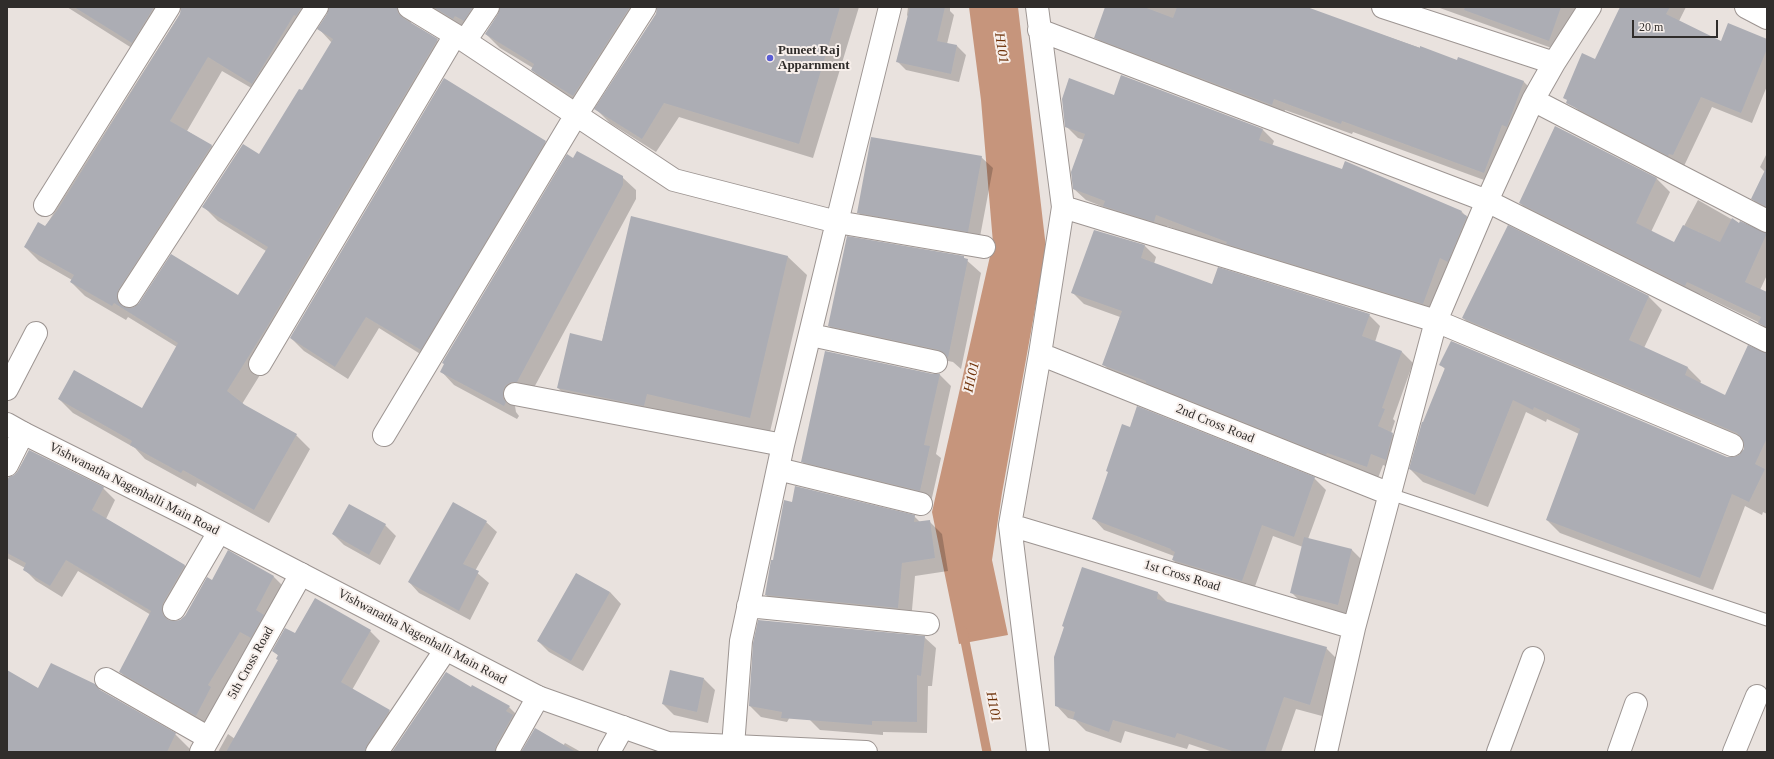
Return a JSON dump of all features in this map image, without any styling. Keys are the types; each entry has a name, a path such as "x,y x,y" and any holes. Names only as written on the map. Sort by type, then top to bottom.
{"street":[{"path":"45,205 169,7"},
{"path":"129,296 317,7"},
{"path":"409,7 460,38 674,180 837,222 984,247"},
{"path":"260,364 460,38 488,7"},
{"path":"384,435 576,116 645,7"},
{"path":"732,746 741,641 748,606 783,445 890,7"},
{"path":"1037,7 1063,207 1040,354 1010,525 1038,752"},
{"path":"1383,7 1554,63"},
{"path":"1326,752 1354,628 1436,321 1532,100 1590,7"},
{"path":"1746,7 1767,18"},
{"path":"1039,30 1487,201 1767,341"},
{"path":"1532,100 1767,221"},
{"path":"1063,207 1436,321 1732,445"},
{"path":"7,389 36,333"},
{"path":"810,335 936,362"},
{"name":"2nd Cross Road","path":"1040,354 1390,494"},
{"path":"515,394 783,445"},
{"path":"7,465 15,428"},
{"name":"Vishwanatha Nagenhalli Main Road","path":"15,428 538,697 668,742 784,750 866,752"},
{"path":"778,469 921,504"},
{"name":"1st Cross Road","path":"1010,525 1354,628"},
{"path":"174,609 219,532"},
{"name":"5th Cross Road","path":"205,745 301,574"},
{"path":"748,606 928,624"},
{"path":"377,752 446,649"},
{"path":"1498,752 1533,658"},
{"path":"106,680 205,745"},
{"path":"1734,752 1757,696"},
{"path":"507,752 538,697"},
{"path":"1619,752 1636,704"},
{"path":"609,752 623,727"}],"lane":[{"path":"1390,494 1767,620"}],"water":[{"path":"969,7 1018,7 1046,248 1002,493 992,560 1008,635 959,644 932,512 993,243 981,100"}],"building":[{"path":"74,7 154,7 132,43"},
{"path":"181,7 302,7 296,16 294,15 252,84 208,57 170,121 212,145 119,289 117,295 118,301 122,306 128,308 134,307 139,303 171,254 238,295 268,247 202,207 243,144 259,154 299,89 302,90 333,39 317,29 327,14 329,7 397,7 398,13 403,18 438,39 267,327 227,391 245,405 297,434 254,510 183,470 181,473 130,445 132,441 58,399 74,370 142,408 178,343 114,303 112,306 70,282 74,275 24,247 38,222 45,226 56,212 180,14"},
{"path":"433,7 473,7 464,21 455,16 453,19"},
{"path":"500,7 630,7 573,96 531,70 534,64 485,34 498,14"},
{"path":"657,7 840,7 799,144 664,103 642,139 594,109 656,14"},
{"path":"910,7 945,7 937,41 957,45 951,74 896,62"},
{"path":"1105,7 1144,7 1173,18 1177,7 1307,7 1420,48 1420,46 1457,60 1458,57 1524,81 1507,127 1502,125 1484,173 1342,121 1341,124 1274,99 1272,105 1094,38"},
{"path":"1465,7 1561,7 1549,41 1464,10"},
{"path":"1620,7 1670,7 1666,14 1721,41 1728,23 1767,39 1767,49 1741,113 1701,97 1673,155 1669,154 1668,156 1566,103 1567,100 1563,98 1582,53 1595,59"},
{"path":"1121,75 1263,129 1259,140 1342,169 1345,161 1462,211 1461,213 1467,216 1448,262 1440,258 1423,304 1226,244 1227,242 1156,215 1154,222 1103,206 1105,201 1073,189 1071,172 1085,134 1065,127 1062,99 1069,78 1114,95"},
{"path":"444,78 546,141 421,350 366,317 335,367 290,338"},
{"path":"1555,126 1657,178 1636,223 1674,242 1683,225 1720,242 1732,218 1739,223 1740,221 1767,233 1745,282 1767,292 1767,327 1758,323 1761,317 1687,282 1685,286 1519,203"},
{"path":"871,137 982,156 968,232 857,213"},
{"path":"577,151 623,176 623,185 517,382 511,382 505,386 503,398 506,402 504,406 440,372 444,364 442,363 567,154 573,158"},
{"path":"1767,166 1767,207 1751,199"},
{"path":"631,216 788,256 750,418 647,394 644,406 557,388 570,333 602,341"},
{"path":"1508,225 1649,296 1629,340 1688,367 1685,375 1725,395 1748,345 1767,353 1767,438 1755,464 1765,469 1749,502 1732,494 1700,578 1546,520 1580,429 1534,407 1533,410 1513,400 1475,495 1409,469 1422,422 1445,368 1439,365 1451,341 1727,457 1739,455 1744,449 1742,438 1737,433 1462,318"},
{"path":"1094,230 1145,245 1141,258 1212,284 1218,267 1370,314 1362,336 1402,351 1382,408 1385,409 1378,426 1393,433 1386,460 1371,454 1367,467 1327,453 1326,455 1146,383 1146,381 1102,365 1122,311 1071,293"},
{"path":"847,236 964,256 964,258 968,259 948,358 939,350 828,326"},
{"path":"825,351 933,374 940,374 924,445 930,446 920,491 801,462"},
{"path":"1137,406 1315,477 1294,537 1262,525 1242,581 1172,560 1175,552 1171,549 1092,519 1122,424 1130,427"},
{"path":"29,450 104,487 92,510 185,565 163,603 163,615 168,620 180,620 185,616 207,577 212,580 228,550 274,576 256,610 264,615 251,638 240,632 208,685 211,687 196,716 119,672 151,611 66,560 50,586 23,570 26,563 7,553 7,481 9,477 18,471"},
{"path":"795,486 915,515 914,522 930,520 935,558 902,563 898,608 765,595 784,500 792,502"},
{"path":"453,502 487,521 463,564 479,571 459,611 408,582"},
{"path":"349,504 386,524 369,555 332,534"},
{"path":"1304,537 1352,549 1338,605 1290,593"},
{"path":"1082,567 1158,592 1157,599 1327,647 1310,705 1284,697 1265,752 1235,752 1177,733 1175,738 1113,720 1109,732 1073,719 1075,712 1055,706 1054,657 1064,627 1062,626"},
{"path":"576,573 610,592 571,661 537,641"},
{"path":"315,598 371,630 341,682 390,710 367,745 365,752 226,752 278,660 276,659 278,655 272,651 285,628 295,633"},
{"path":"758,620 925,636 921,676 917,675 917,722 872,721 872,725 781,718 782,712 749,706 753,643"},
{"path":"51,663 95,684 100,690 176,733 167,752 7,752 7,670 38,688"},
{"path":"670,670 704,678 697,712 662,704"},
{"path":"446,672 471,687 472,685 510,706 506,711 513,715 496,746 495,752 392,752"},
{"path":"535,728 576,752 521,752"}],"waterway":[{"name":"H101","path":"963,631 987,752"}],"place":[{"name":"Puneet Raj Apparnment","path":"770,58"}]}
